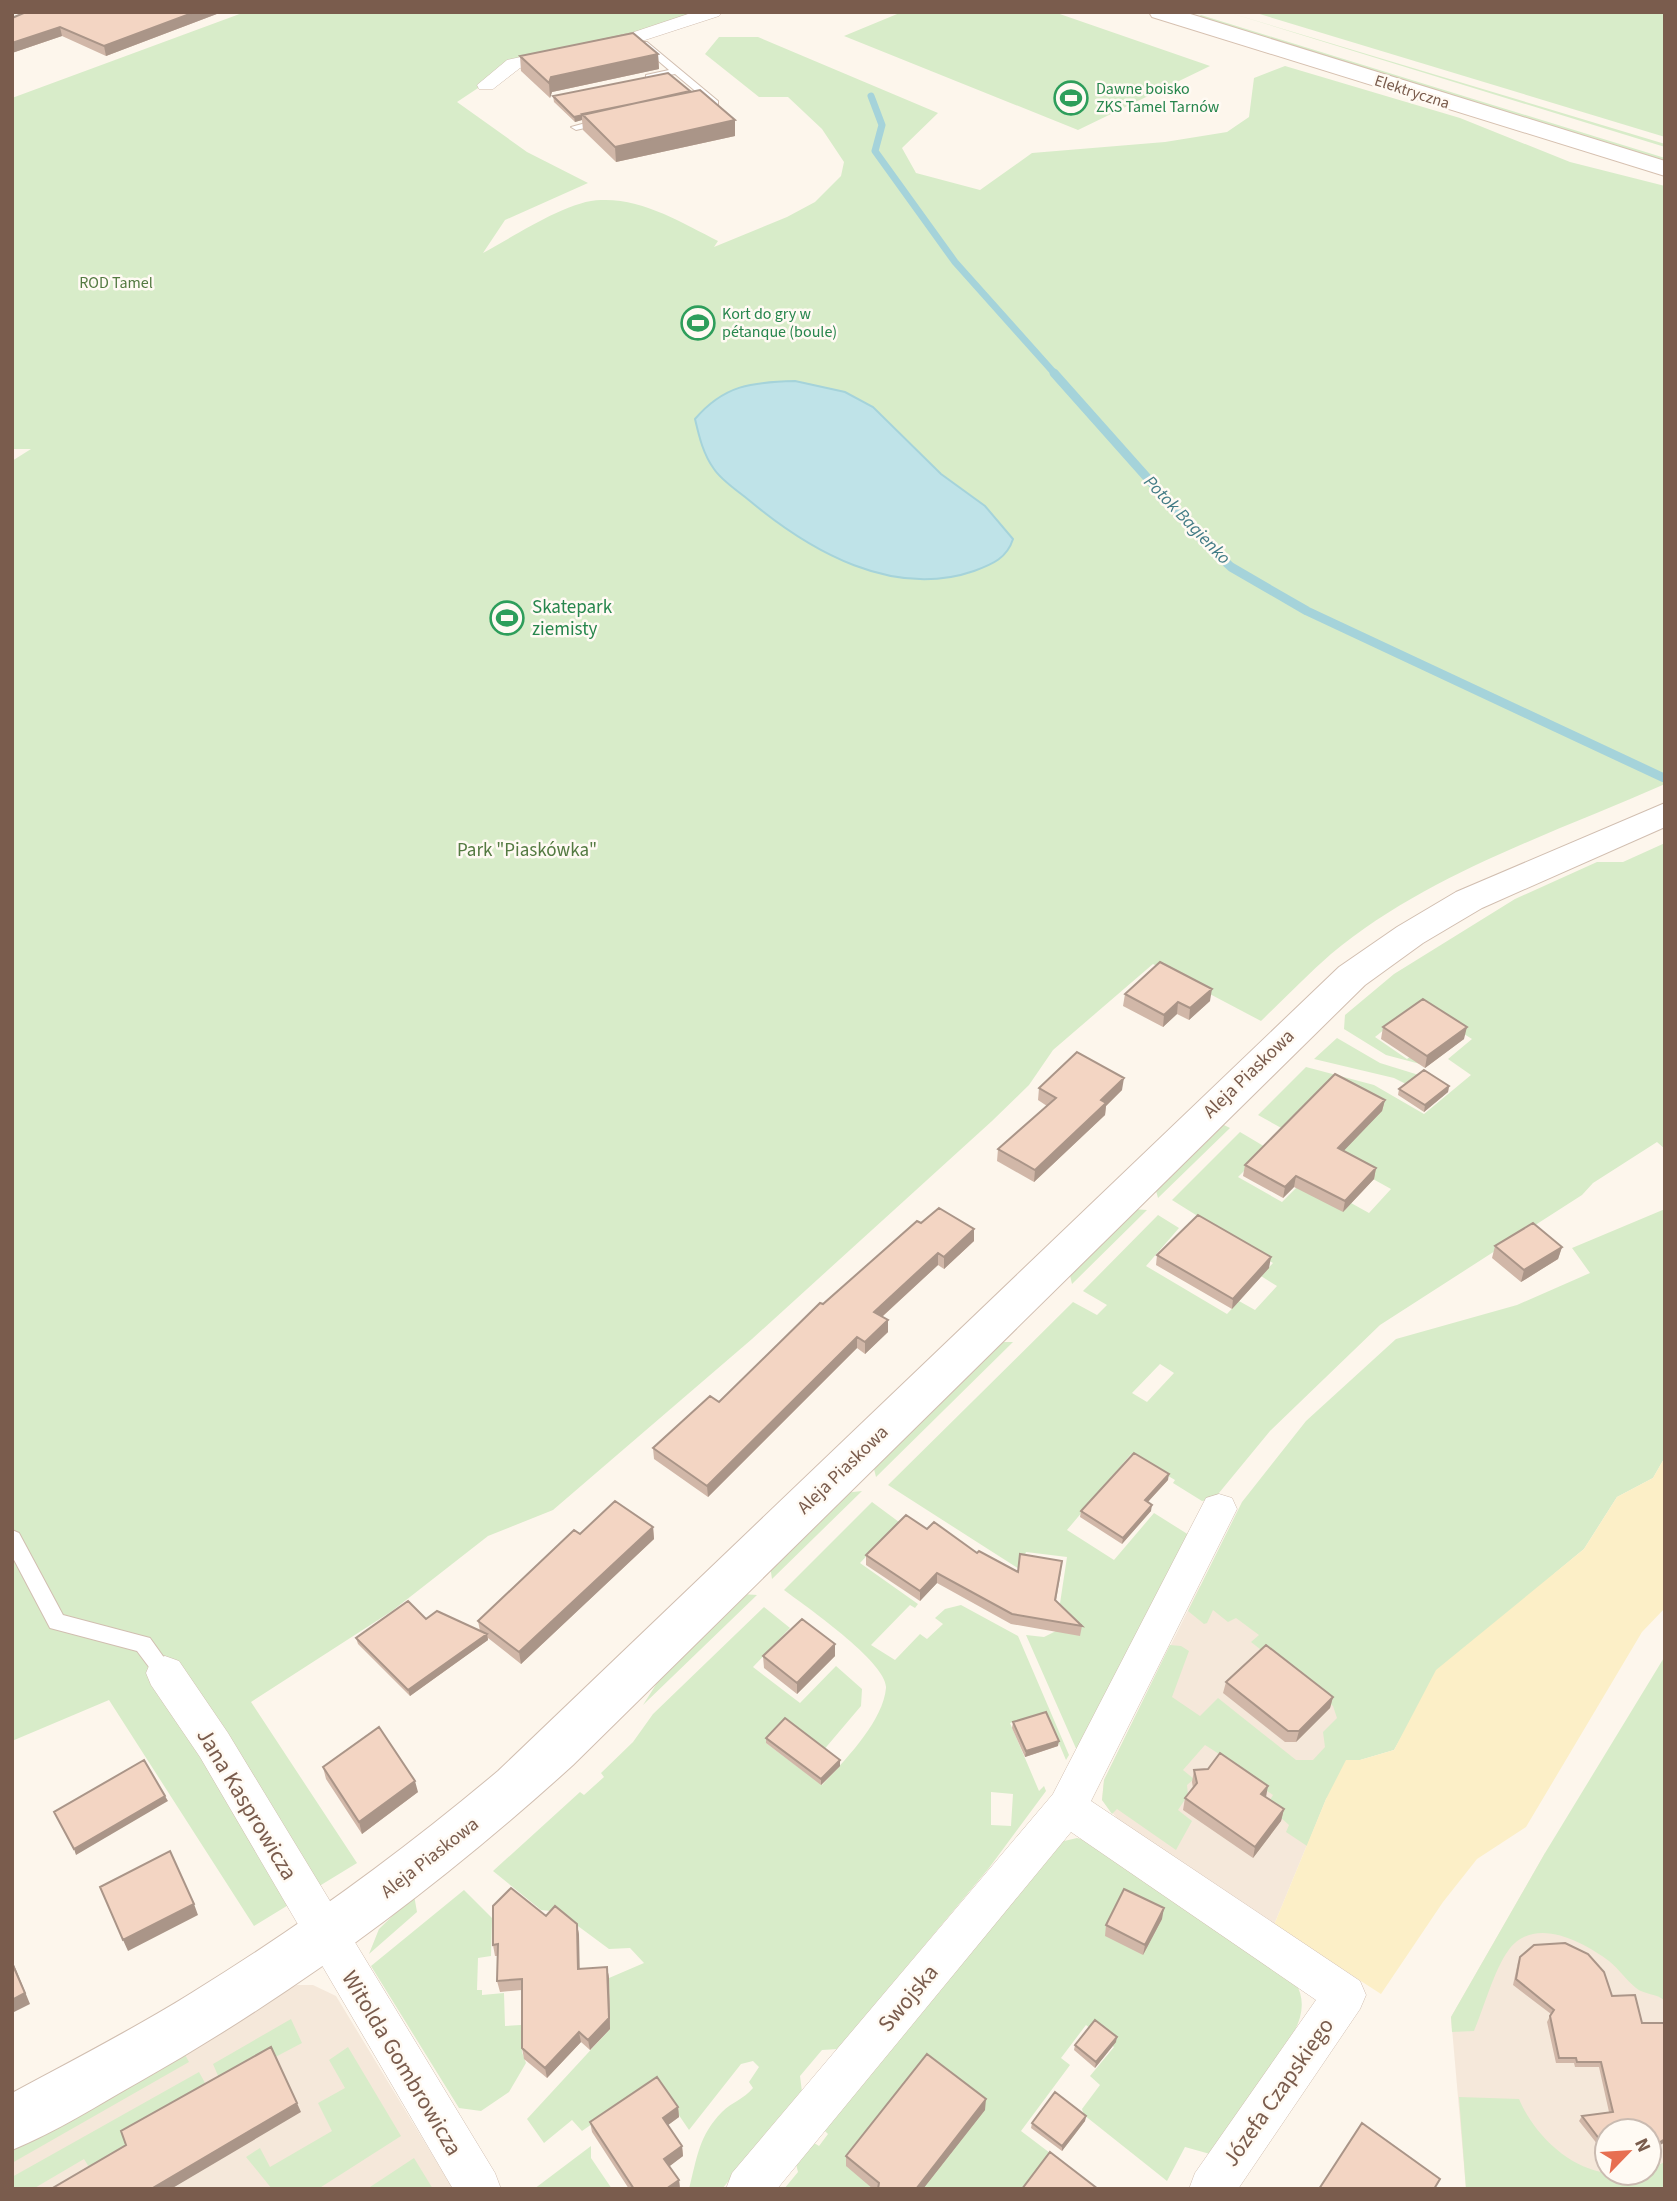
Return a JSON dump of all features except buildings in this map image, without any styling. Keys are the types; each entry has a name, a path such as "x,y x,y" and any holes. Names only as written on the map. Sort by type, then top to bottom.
{"street":[{"path":"486,85 514,64 636,37 713,12"},
{"name":"Elektryczna","path":"1160,12 1665,169"},
{"name":"Elektryczna","path":"1209,12 1665,152"},
{"name":"Aleja Piaskowa","path":"12,2123 209,2012 326,1937 483,1816 556,1750 1352,976 1410,935 1469,900 1665,814"},
{"name":"Swojska","path":"748,2189 1068,1807 1219,1509"},
{"name":"Jana Kasprowicza","path":"165,1673 214,1745 326,1937"},
{"name":"Józefa Czapskiego","path":"1068,1807 1345,1995 1211,2189"},
{"name":"Witolda Gombrowicza","path":"326,1937 479,2189"}],"lane":[{"path":"636,37 725,112"},
{"path":"637,80 677,71"},
{"path":"695,101 709,98"},
{"path":"576,127 616,118"},
{"path":"12,1538 57,1622 143,1644 165,1673"}],"shaded area":[{"path":"1200,1586 1369,1716 1326,1799 1274,1925 1120,1822 1102,1800 1104,1780"},
{"path":"1545,1853 1665,1942 1665,2189 1466,2189 1451,2017"},
{"path":"297,1985 313,1985 336,1996 453,2189 12,2189 12,2147 278,1993"}],"green space":[{"name":"Park \"Piaskówka\"","path":"245,12 714,12 514,64 457,102 527,152 588,183 505,220 483,253 541,220 573,206 601,200 616,200 647,207 718,241 714,247 787,217 815,202 841,176 844,162 822,129 788,97 759,97 705,54 719,37 758,37 938,113 902,148 916,173 980,190 1032,153 1165,142 1227,132 1249,117 1254,78 1285,66 1460,118 1570,162 1665,186 1665,784 1492,858 1408,901 1331,954 1261,1021 1153,964 1053,1050 1029,1085 992,1121 752,1339 553,1510 488,1536 392,1611 251,1702 357,1863 254,1926 109,1700 12,1741 12,461 31,449 12,449 12,98"},
{"name":"Dawne boisko ZKS Tamel Tarnów","path":"902,12 1054,12 1210,66 1078,130 844,36"},
{"path":"1227,12 1665,144 1665,147"},
{"path":"1253,12 1665,12 1665,137"},
{"path":"1201,15 1665,158 1665,163 1196,18"},
{"path":"1665,843 1665,1149 1657,1142 1593,1183 1582,1195 1380,1325 1270,1431 1214,1499 1202,1501 1173,1483 1175,1480 1131,1454 1067,1530 1114,1560 1154,1513 1189,1535 1078,1753 1026,1635 1044,1637 1064,1627 1059,1610 1067,1557 1026,1552 1019,1569 888,1485 1073,1302 1097,1315 1107,1305 1083,1291 1158,1215 1179,1228 1146,1266 1227,1314 1239,1301 1255,1310 1277,1286 1261,1276 1273,1263 1172,1200 1240,1132 1267,1148 1238,1177 1282,1202 1297,1187 1351,1203 1369,1213 1391,1189 1258,1115 1306,1067 1374,1085 1424,1114 1471,1075 1448,1059 1472,1039 1416,1004 1375,1037 1407,1059 1423,1048 1424,1065 1386,1055 1344,1029 1345,1015 1394,974 1515,899 1597,862 1623,862","holes":["1160,1364 1174,1373 1147,1402 1132,1393"]},
{"path":"1337,1038 1380,1063 1422,1076 1410,1086 1394,1078 1314,1059"},
{"path":"1220,1123 1230,1128 1158,1198 1155,1187"},
{"path":"1132,1209 1147,1210 1072,1284 1069,1271"},
{"path":"1665,1209 1665,1457 1653,1478 1617,1497 1584,1549 1555,1573 1411,1720 1394,1750 1360,1760 1326,1799 1307,1846 1286,1832 1289,1825 1267,1805 1273,1795 1247,1778 1249,1773 1205,1745 1183,1770 1194,1779 1187,1785 1188,1795 1178,1810 1192,1821 1176,1850 1117,1809 1112,1814 1102,1800 1104,1780 1170,1645 1181,1646 1189,1651 1172,1697 1200,1716 1218,1698 1296,1760 1313,1760 1325,1747 1323,1732 1337,1718 1333,1706 1251,1642 1259,1635 1236,1618 1228,1622 1213,1610 1204,1624 1188,1611 1242,1502 1306,1421 1396,1339 1517,1305 1590,1273 1572,1248"},
{"path":"998,1342 1013,1342 876,1477 873,1465"},
{"path":"862,1491 772,1579 770,1566 844,1493"},
{"path":"872,1502 899,1522 860,1563 918,1604 915,1608 910,1605 871,1645 895,1660 920,1634 927,1639 943,1624 935,1618 945,1609 961,1605 1018,1636 1069,1755 1066,1760 1046,1713 1010,1723 1039,1791 1044,1786 1046,1791 989,1868 838,2049 822,2050 800,2076 802,2092 722,2189 689,2189 708,2129 722,2112 753,2088 749,2082 759,2067 753,2061 741,2064 689,2130 655,2080 582,2131 572,2120 544,2143 527,2119 610,2029 609,1978 644,1963 630,1948 609,1949 559,1912 541,1910 493,1871 580,1792 584,1795 604,1777 601,1773 633,1742 653,1714 764,1607 790,1628 753,1667 800,1703 836,1666 862,1689 861,1706 822,1752 766,1743 822,1785 870,1727 878,1714 886,1688 883,1677 860,1650 784,1590","holes":["991,1792 1013,1794 1011,1826 991,1825"]},
{"path":"742,1594 757,1595 643,1705 664,1672"},
{"path":"1665,1656 1665,2001 1639,1990 1609,1961 1585,1946 1558,1935 1544,1933 1518,1940 1503,1958 1474,2031 1452,2032 1451,2017 1545,1853"},
{"path":"1077,1838 1091,1842 1295,1982 1298,1988 1302,2006 1295,2030 1210,2154 1185,2147 1167,2181 1084,2115 1082,2109 1100,2085 1090,2076 1114,2047 1086,2025 1061,2058 1070,2065 1021,2131 1050,2153 1024,2189 784,2189 798,2172 795,2160 811,2141 819,2146 828,2134 822,2128 1060,1842"},
{"path":"464,1890 492,1918 491,1956 478,1958 477,1990 482,1990 482,1995 504,1993 505,2026 521,2025 522,2052 526,2063 509,2092 481,2111 459,2108 371,1966"},
{"path":"414,1895 417,1912 369,1954 379,1929"},
{"path":"291,2019 302,2043 222,2085 213,2064"},
{"path":"348,2047 401,2136 318,2189 272,2189 246,2157 260,2148 270,2167 332,2131 318,2103 345,2088 329,2060"},
{"path":"183,2051 189,2062 12,2163 12,2147"},
{"path":"199,2072 210,2092 129,2150 92,2172 84,2159 33,2189 12,2189 12,2177"},
{"path":"1459,2097 1519,2099 1532,2123 1551,2145 1575,2162 1593,2170 1593,2187 1663,2187 1665,2162 1665,2189 1466,2189"},
{"path":"591,2146 591,2158 612,2189 534,2189"},
{"path":"414,2158 433,2189 367,2189"}],"sand":[{"path":"1665,1457 1665,1608 1642,1632 1526,1827 1477,1859 1443,1902 1381,1994 1274,1925 1326,1799 1346,1760 1360,1760 1394,1750 1436,1670 1584,1549 1617,1497 1653,1478"}],"water":[{"path":"795,381 845,392 873,407 941,474 985,506 1013,539 1007,551 987,566 944,578 913,579 883,574 826,553 774,520 730,486 717,473 707,457 695,419 728,392 752,384"}],"waterway":[{"name":"Potok Bagienko","path":"871,96 882,125 875,151 955,262 1056,375"},
{"name":"Potok Bagienko","path":"1054,373 1207,545 1231,567 1307,611 1664,778"}],"place":[{"name":"Dawne boisko ZKS Tamel Tarnów","path":"1071,98"},
{"name":"Kort do gry w pétanque (boule)","path":"698,323"},
{"name":"Skatepark ziemisty","path":"507,618"}],"park label":[{"name":"ROD Tamel","path":"116,283"}]}
